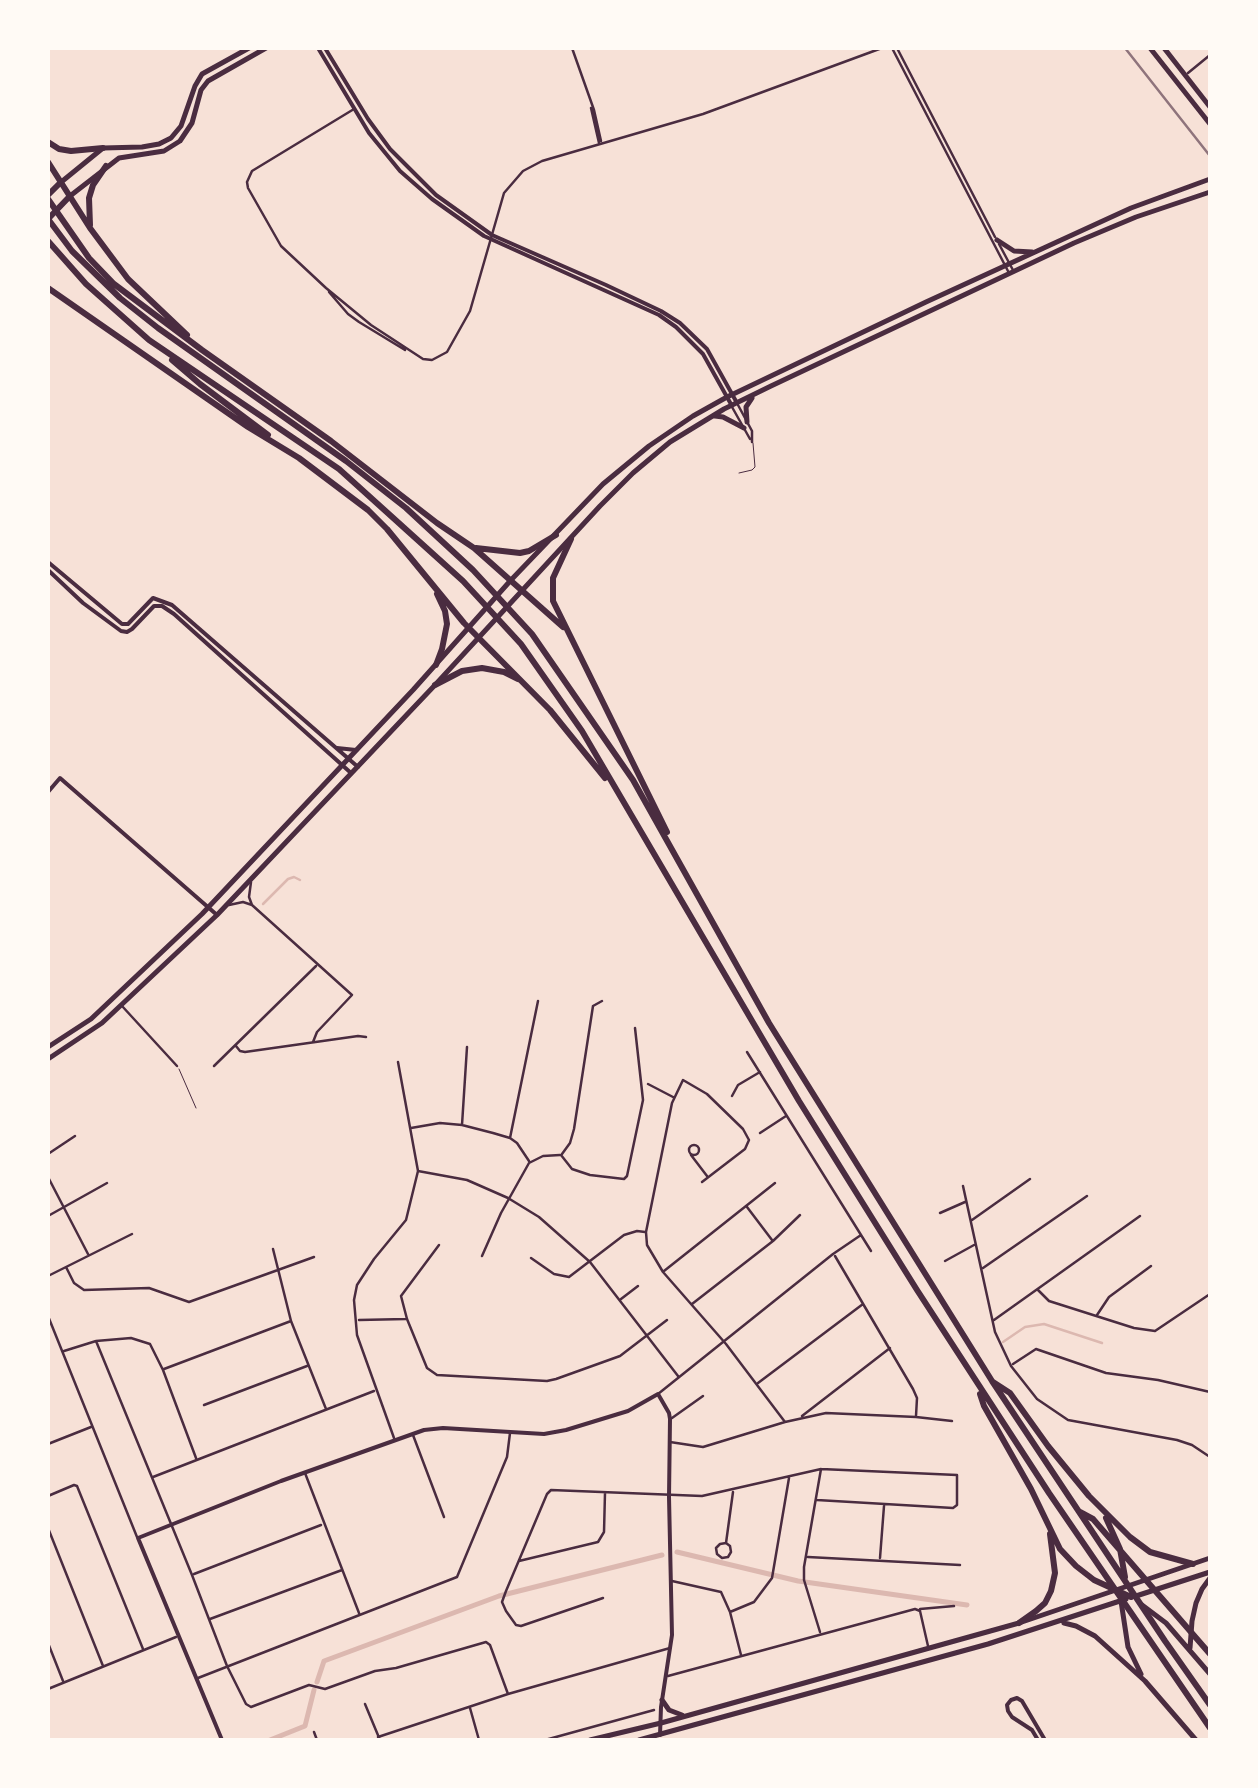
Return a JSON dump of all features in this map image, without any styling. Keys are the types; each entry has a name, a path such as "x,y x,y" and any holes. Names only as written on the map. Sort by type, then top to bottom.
{"highway":[{"path":"48,142 71,151 103,148"},
{"path":"48,162 128,279 202,350"},
{"path":"90,228 88,198 106,166"},
{"path":"60,183 48,198 76,248 114,284 474,548 564,627"},
{"path":"70,196 48,219 120,298 406,508 473,570 532,634 632,780 768,1022 992,1382 1210,1704"},
{"path":"48,240 86,284 200,384 368,510 469,628 550,710 619,793"},
{"path":"49,288 248,427 276,442"},
{"path":"149,340 339,470 463,581 520,644 582,731 799,1100 980,1388 1208,1725"},
{"path":"474,548 520,553 556,535"},
{"path":"571,539 553,578 551,594 656,807 672,848"},
{"path":"432,584 445,611 446,624 436,665"},
{"path":"435,685 462,671 482,668 522,681"},
{"path":"992,1382 1010,1394 1103,1512 1150,1552 1193,1564"},
{"path":"980,1388 984,1406 1060,1549 1094,1580 1123,1594 1120,1549 1103,1512"},
{"path":"1079,1512 1093,1519 1210,1654"},
{"path":"1019,1623 1036,1612 1051,1590 1055,1573 1049,1528"}],"main road":[{"path":"60,183 103,148 142,147 172,138 182,126 202,74 249,48"},
{"path":"70,196 119,158 174,146 186,134 200,90 208,81 266,48"},
{"path":"1150,48 1210,124"},
{"path":"1164,48 1210,106"},
{"path":"48,1047 91,1019 208,908 511,580 604,484 649,446 730,396 1007,264 1131,208 1209,179"},
{"path":"48,1060 102,1023 251,880 600,506 651,457 734,404 1136,217 1210,192"},
{"path":"996,240 1014,251 1035,252"},
{"path":"869,331 873,340"},
{"path":"712,416 746,425 746,407 754,395"},
{"path":"639,1740 1061,1622 1210,1558"},
{"path":"590,1740 1123,1594 1210,1575"},
{"path":"1190,1648 1196,1603 1210,1575"},
{"path":"1123,1594 1166,1623 1210,1674"},
{"path":"1123,1594 1128,1647 1145,1681"},
{"path":"1061,1622 1095,1636 1145,1681 1196,1740"},
{"path":"928,1647 934,1654 948,1656"},
{"path":"917,1664 928,1647"},
{"path":"662,1700 669,1710 684,1716"}],"street":[{"path":"321,48 357,107 390,149 448,204 492,237 578,272 689,330 707,349 752,442"},
{"path":"572,48 600,144"},
{"path":"357,107 252,171 247,182 250,196 281,246 348,314 404,350 432,360 449,350 470,311 504,193 522,171 542,161 715,110 882,48"},
{"path":"894,48 1007,264"},
{"path":"894,48 1012,274"},
{"path":"1186,75 1210,56"},
{"path":"48,562 122,624 128,624 154,598 172,605 358,767"},
{"path":"48,570 120,632 132,629 154,606 174,614 351,774"},
{"path":"337,748 356,750"},
{"path":"334,773 343,782"},
{"path":"48,792 60,778 216,915"},
{"path":"251,880 248,891 252,904"},
{"path":"226,905 252,904 352,995 317,1032 313,1042"},
{"path":"214,1066 318,964"},
{"path":"562,1155 574,1129 593,1006 602,1001"},
{"path":"510,1138 538,1002"},
{"path":"121,1005 177,1066"},
{"path":"562,1155 574,1170 590,1176 626,1176 643,1100 634,1028"},
{"path":"235,1046 245,1052 366,1036"},
{"path":"462,1125 467,1047"},
{"path":"748,1052 871,1251"},
{"path":"395,1440 357,1335 354,1300 357,1285 406,1220 418,1171 398,1062"},
{"path":"732,1096 738,1084 760,1072"},
{"path":"702,1182 745,1149 748,1137 706,1094 683,1080 675,1098 646,1232 648,1248 663,1272 724,1341 785,1422"},
{"path":"648,1084 675,1098"},
{"path":"760,1132 787,1115"},
{"path":"411,1128 440,1122 510,1138 522,1148 529,1162"},
{"path":"48,1154 75,1136"},
{"path":"482,1256 529,1162 562,1155"},
{"path":"690,1155 708,1177"},
{"path":"418,1171 467,1180 539,1217 590,1262 678,1376"},
{"path":"48,1177 89,1255"},
{"path":"971,1221 1030,1180"},
{"path":"48,1216 107,1182"},
{"path":"663,1272 775,1183"},
{"path":"963,1186 1000,1345 1011,1366 1038,1399 1068,1420 1177,1440 1210,1458"},
{"path":"982,1268 1087,1196"},
{"path":"940,1213 967,1202"},
{"path":"746,1206 773,1241"},
{"path":"691,1305 800,1216"},
{"path":"992,1321 1140,1216"},
{"path":"531,1258 554,1274 573,1275 624,1236 646,1232"},
{"path":"48,1276 132,1234"},
{"path":"138,1538 412,1433 442,1428 544,1434 628,1411 658,1394 861,1235"},
{"path":"946,1261 976,1244"},
{"path":"439,1245 401,1295 426,1368 437,1376 548,1381 614,1360 667,1320"},
{"path":"273,1250 291,1321 327,1410"},
{"path":"834,1254 913,1389 918,1404 916,1417"},
{"path":"66,1266 74,1283 84,1290 148,1288 189,1302 314,1257"},
{"path":"823,1262 840,1264"},
{"path":"1096,1316 1109,1297 1151,1266"},
{"path":"620,1300 638,1286"},
{"path":"1038,1290 1050,1301 1154,1331 1210,1294"},
{"path":"757,1384 863,1304"},
{"path":"48,1316 222,1740"},
{"path":"356,1320 407,1319"},
{"path":"163,1370 291,1321"},
{"path":"62,1352 96,1341 132,1338 154,1348 196,1459"},
{"path":"96,1341 227,1666 249,1707 310,1685 321,1688 486,1642 508,1694"},
{"path":"801,1417 890,1348"},
{"path":"1011,1366 1036,1349 1106,1373 1210,1392"},
{"path":"204,1405 308,1366"},
{"path":"152,1478 376,1390"},
{"path":"658,1394 670,1419 671,1580 671,1648 660,1735"},
{"path":"670,1419 703,1396"},
{"path":"821,1401 826,1413"},
{"path":"670,1442 704,1447 826,1413 952,1422"},
{"path":"48,1444 92,1426"},
{"path":"195,1679 457,1577 507,1456 510,1432"},
{"path":"412,1433 444,1516"},
{"path":"820,1634 805,1583 822,1469"},
{"path":"604,1598 522,1626 513,1621 502,1602 551,1490 711,1496 822,1469 957,1475 955,1507 817,1500"},
{"path":"305,1473 359,1615"},
{"path":"730,1612 754,1602 773,1576 789,1476"},
{"path":"48,1496 77,1486 143,1650"},
{"path":"726,1543 734,1490"},
{"path":"519,1561 603,1538 605,1492"},
{"path":"880,1559 884,1505"},
{"path":"192,1575 324,1524"},
{"path":"48,1528 104,1666"},
{"path":"806,1557 960,1566"},
{"path":"209,1620 342,1570"},
{"path":"671,1580 722,1594 742,1656"},
{"path":"666,1676 918,1610 954,1606"},
{"path":"918,1610 928,1647"},
{"path":"48,1689 178,1636"},
{"path":"48,1643 63,1682"},
{"path":"364,1704 379,1739 508,1694 671,1648"},
{"path":"1038,1740 1032,1730 1012,1718 1008,1711 1011,1700 1022,1701 1045,1740"},
{"path":"469,1707 479,1740"},
{"path":"545,1740 654,1710"},
{"path":"314,1732 317,1740"}],"lane":[{"path":"739,473 755,467 752,442"},
{"path":"177,1066 196,1108"}],"waterway":[{"path":"263,904 288,879 300,880"},
{"path":"1003,1342 1025,1327 1044,1324 1102,1343"},
{"path":"677,1552 798,1581 967,1605"},
{"path":"317,1682 324,1661 499,1596 662,1555"},
{"path":"270,1740 305,1726 314,1690"}],"railway":[{"path":"1125,48 1210,156"}]}
